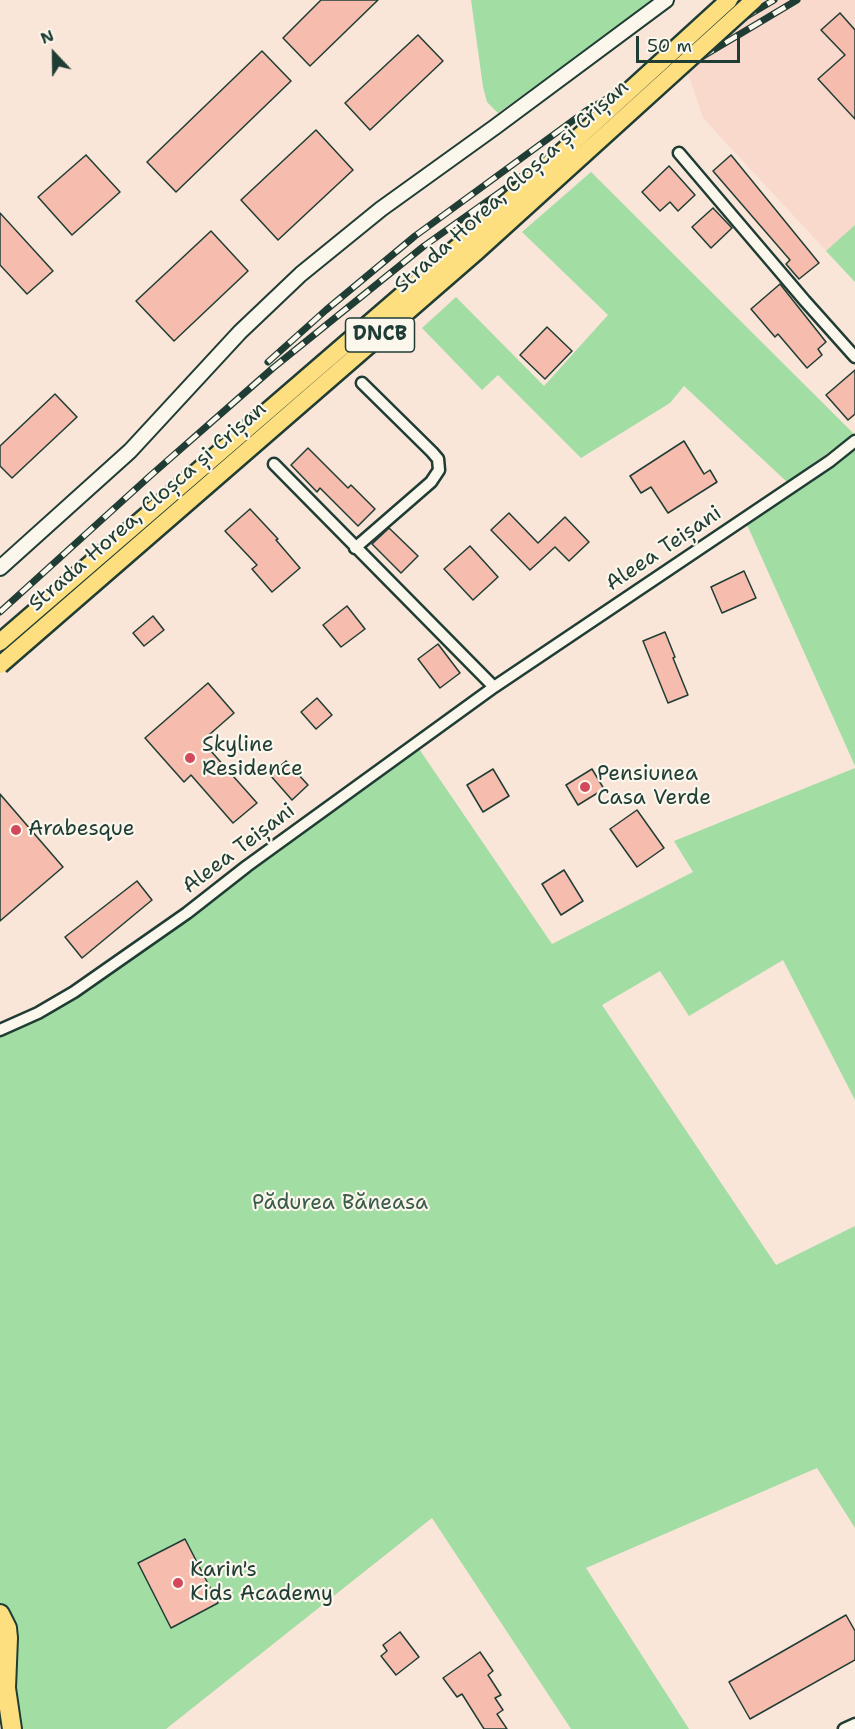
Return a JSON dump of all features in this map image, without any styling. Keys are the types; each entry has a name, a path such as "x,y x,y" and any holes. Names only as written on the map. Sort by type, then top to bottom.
{"highway":[{"path":"0,1614 7,1628 6,1688 12,1729"}],"main road":[{"name":"Strada Horea, Cloșca și Crișan","path":"0,642 466,240 729,0"},
{"name":"Strada Horea, Cloșca și Crișan","path":"0,665 476,252 754,0"}],"street":[{"name":"Strada Horea, Cloșca și Crișan","path":"0,568 130,451 240,332 301,274 381,209 666,0"},
{"path":"679,153 855,357"},
{"path":"355,548 431,482 439,470 438,459 432,452 362,383"},
{"name":"Aleea Teișani","path":"0,1030 38,1013 74,992 187,913 256,859 494,687 855,441"},
{"path":"274,464 494,687"},
{"path":"843,1729 855,1724"}],"shaded area":[{"path":"722,0 855,0 855,282 703,118 684,62"}],"green space":[{"path":"471,0 658,0 498,113 487,102 483,87"},
{"path":"591,172 854,434 787,482 684,386 670,403 581,458 498,375 482,390 422,328 456,297 544,386 608,315 522,232"},
{"path":"855,225 855,282 826,251"},
{"path":"855,441 855,766 744,518"},
{"name":"Pădurea Băneasa","path":"415,743 552,944 693,872 674,841 855,768 855,1100 783,960 689,1016 660,971 602,1005 776,1265 855,1226 855,1528 817,1468 586,1568 689,1729 571,1729 432,1518 166,1729 12,1729 0,1614 0,1030 38,1013"}],"building":[{"path":"321,0 378,0 310,66 283,38"},
{"path":"840,13 855,30 855,119 818,79 845,55 821,30"},
{"path":"418,35 443,61 370,130 345,103"},
{"path":"262,51 291,81 176,192 147,162"},
{"path":"316,130 353,170 278,240 241,200"},
{"path":"86,155 120,192 72,235 38,197"},
{"path":"731,155 819,263 799,279 786,264 790,260 713,171"},
{"path":"669,166 695,195 678,211 670,202 660,211 642,192"},
{"path":"713,208 732,228 711,248 692,227"},
{"path":"0,213 53,271 27,294 0,265"},
{"path":"211,231 248,271 174,341 136,301"},
{"path":"780,284 826,342 818,349 822,355 807,368 778,334 775,337 751,309"},
{"path":"547,327 572,351 545,379 520,355"},
{"path":"855,370 855,414 848,420 826,395"},
{"path":"55,394 77,417 12,478 0,466 0,446"},
{"path":"684,441 704,474 710,470 717,482 668,513 651,487 641,493 630,476"},
{"path":"308,448 348,488 351,485 375,509 358,526 320,488 317,492 291,465"},
{"path":"250,509 278,539 276,540 300,568 272,592 252,569 257,565 225,531"},
{"path":"509,513 538,543 565,517 589,542 569,561 555,547 530,570 491,530"},
{"path":"389,528 418,556 401,573 372,544"},
{"path":"470,546 498,577 473,600 444,569"},
{"path":"744,571 756,598 722,613 711,587"},
{"path":"347,606 365,629 341,647 323,625"},
{"path":"153,616 164,630 144,646 133,633"},
{"path":"665,632 688,695 668,703 643,641"},
{"path":"438,644 460,673 440,688 418,659"},
{"name":"Skyline Residence","path":"208,683 234,713 202,741 257,803 233,823 191,775 184,782 145,738"},
{"path":"317,698 332,715 316,729 301,712"},
{"path":"286,761 308,785 292,800 270,775"},
{"path":"493,769 509,796 483,812 467,785"},
{"name":"Pensiunea Casa Verde","path":"592,769 604,789 578,805 566,785"},
{"name":"Arabesque","path":"0,794 63,867 0,921"},
{"path":"637,810 664,848 637,867 610,829"},
{"path":"564,870 583,901 561,915 542,884"},
{"path":"137,881 152,900 82,958 65,937"},
{"name":"Karin's Kids Academy","path":"185,1539 218,1603 171,1628 138,1563"},
{"path":"846,1615 855,1631 855,1660 750,1719 729,1682"},
{"path":"400,1632 419,1657 396,1675 381,1656 387,1651 383,1645"},
{"path":"480,1652 493,1671 488,1675 501,1695 495,1698 503,1710 497,1714 507,1729 484,1729 462,1694 457,1697 443,1678"}],"railway":[{"path":"268,362 415,236 586,111 774,0"},
{"path":"0,612 273,368 424,246 510,185 591,123 797,0"}],"place":[{"name":"Skyline Residence","path":"190,758"},
{"name":"Pensiunea Casa Verde","path":"585,787"},
{"name":"Arabesque","path":"16,830"},
{"name":"Karin's Kids Academy","path":"178,1583"}]}
